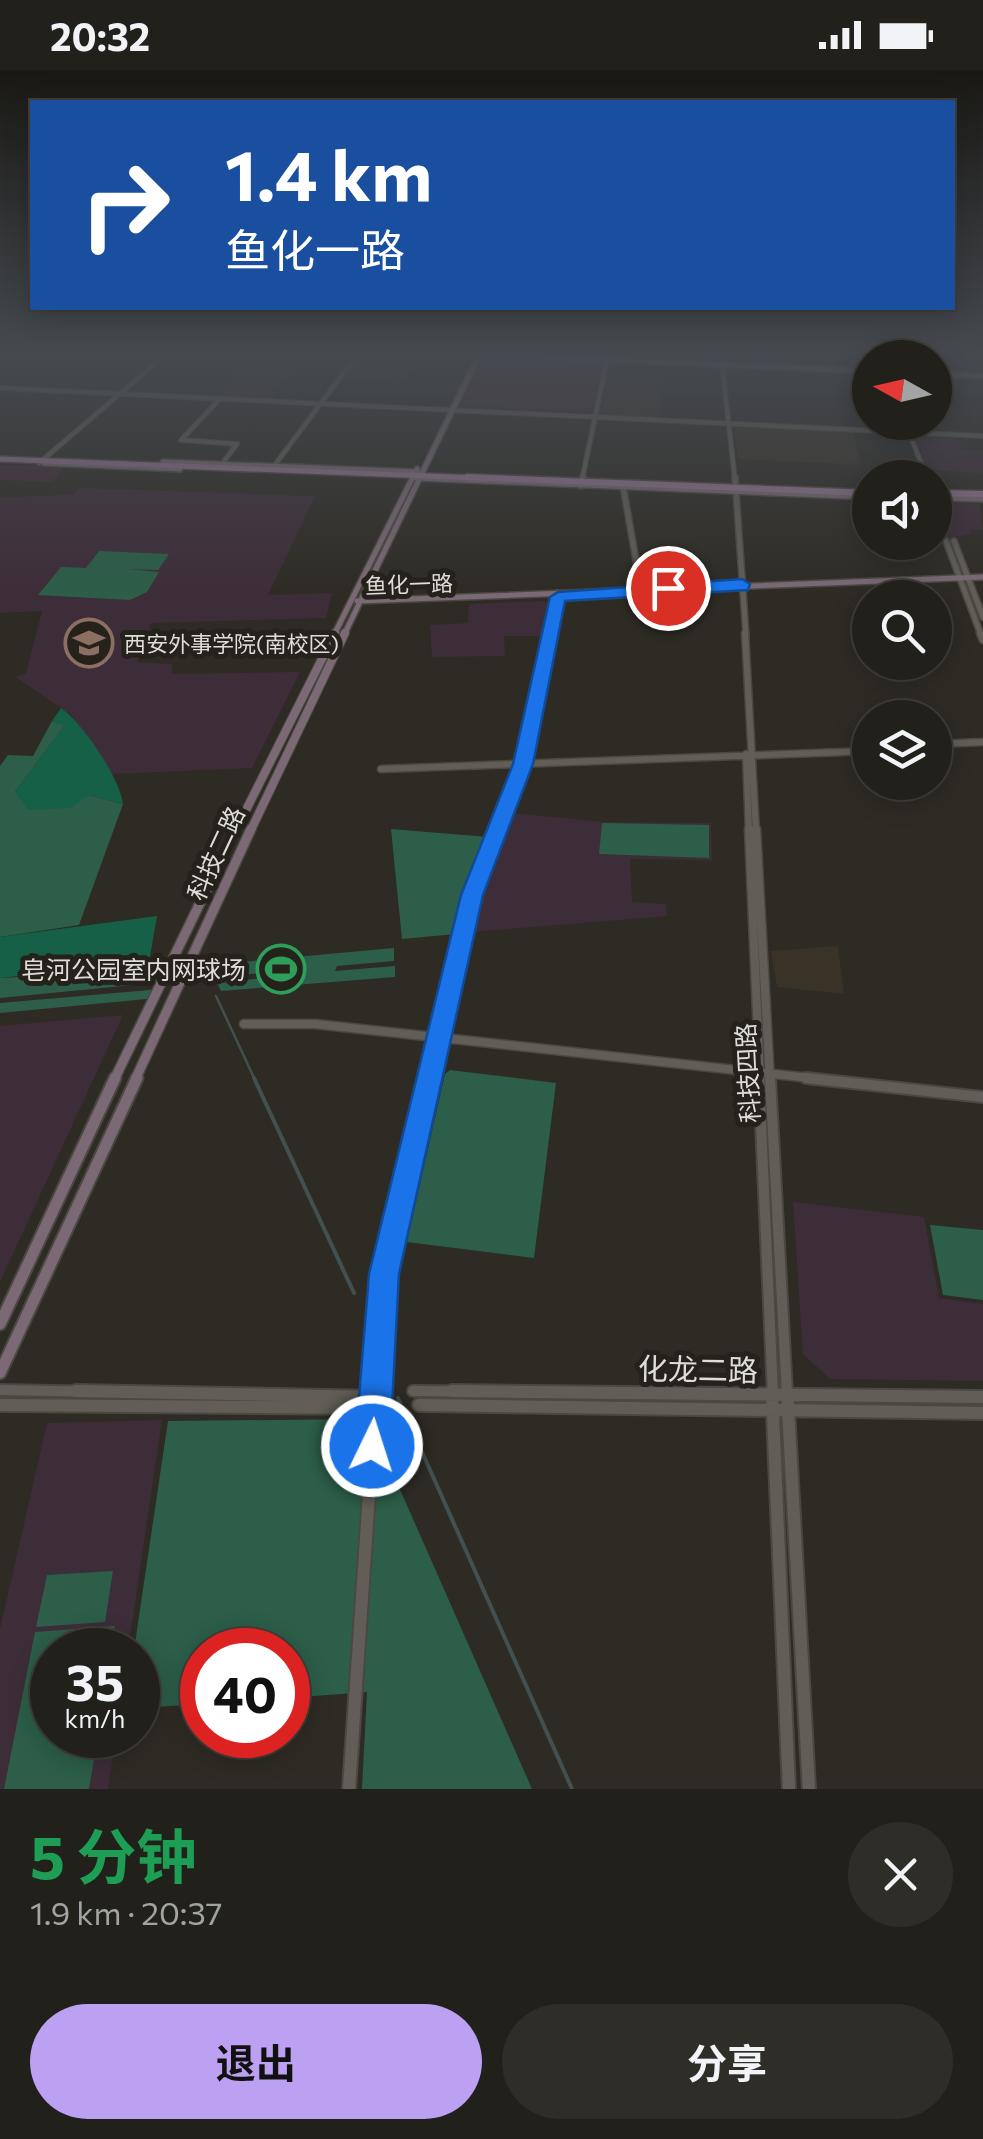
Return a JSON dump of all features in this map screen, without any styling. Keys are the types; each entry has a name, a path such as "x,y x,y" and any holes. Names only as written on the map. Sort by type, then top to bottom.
{"main road":[{"name":"科技二路","path":"0,1373 438,435"},
{"path":"0,460 273,467"},
{"path":"44,461 222,464 852,493"},
{"path":"44,461 418,475"},
{"path":"582,483 735,489"},
{"path":"952,495 983,496"},
{"name":"鱼化一路","path":"557,595 983,579"},
{"name":"鱼化一路","path":"357,602 740,586"},
{"name":"科技二路","path":"0,1324 152,998 357,602"}],"street":[{"path":"44,461 74,435"},
{"path":"186,435 182,440 238,444 222,464"},
{"path":"273,467 297,435"},
{"path":"582,483 591,435"},
{"name":"科技四路","path":"728,435 735,489 765,1071 770,1354 789,1789"},
{"path":"623,486 640,589"},
{"path":"952,546 983,618"},
{"path":"964,578 983,640"},
{"path":"348,1789 384,1274 475,885 523,764 557,595"},
{"path":"952,745 983,744"},
{"path":"380,770 852,750"},
{"path":"244,1024 315,1024 983,1094"},
{"name":"科技四路","path":"765,1110 786,1356 809,1789"},
{"path":"770,1354 786,1356"},
{"path":"0,1390 376,1402"},
{"name":"化龙二路","path":"413,1391 983,1397"},
{"path":"0,1405 376,1402"},
{"name":"化龙二路","path":"419,1406 983,1413"},
{"path":"774,1452 791,1454"}],"shaded area":[{"path":"735,435 852,435 861,460 852,460 852,465 738,459"},
{"path":"957,437 962,450 983,451 983,473 952,471 952,460 924,460 916,440"},
{"path":"0,465 65,466 52,482 0,480"},
{"name":"西安外事学院(南校区)","path":"79,488 315,496 268,595 332,593 326,618 151,623 137,662 172,664 172,674 300,672 252,768 112,774 71,715 16,677 26,673 42,611 0,613 0,498 74,494"},
{"path":"952,503 979,504 983,530 971,529 972,534 952,537"},
{"path":"543,601 550,605 543,636 504,636 505,656 432,657 430,625 468,623 469,604"},
{"path":"511,813 604,822 711,823 712,860 630,859 632,902 666,904 667,916 472,932 482,888"},
{"path":"838,946 844,994 777,987 771,951"},
{"path":"123,1015 0,1282 0,1026"},
{"path":"793,1202 924,1217 939,1298 983,1304 983,1381 830,1379 803,1354"},
{"path":"162,1420 131,1628 30,1628 30,1758 113,1758 108,1789 0,1789 0,1629 47,1423"}],"green space":[{"path":"99,551 169,554 158,570 128,569 159,572 147,592 130,600 38,595 61,567 86,568"},
{"path":"61,708 99,752 123,804 89,795 71,808 28,810 15,792 64,726 52,721"},
{"path":"52,721 65,725 15,792 89,795 123,804 79,925 0,937 0,766 8,755 33,756"},
{"path":"602,823 709,825 709,858 599,854"},
{"path":"391,829 488,837 469,882 456,934 402,939"},
{"path":"157,916 149,962 0,978 0,937"},
{"path":"394,948 394,961 337,966 335,971 395,966 395,977 221,991 217,983 281,976 261,973 214,977 209,965"},
{"path":"170,969 164,982 0,998 0,978"},
{"path":"161,989 157,998 0,1013 0,1003"},
{"path":"450,1070 556,1083 534,1258 407,1242 445,1074"},
{"path":"930,1225 983,1230 983,1300 943,1295"},
{"path":"369,1419 532,1789 362,1789 367,1692 310,1696 310,1628 180,1628 180,1705 160,1707 160,1628 137,1628 168,1421"},
{"path":"113,1571 105,1622 36,1627 47,1575"},
{"path":"30,1657 30,1758 94,1758 89,1789 4,1789"}],"waterway":[{"path":"216,996 255,1080"},
{"path":"254,1078 354,1293"},
{"path":"398,1398 572,1789"}],"place":[{"name":"西安外事学院(南校区)","path":"89,643"},
{"name":"皂河公园室内网球场","path":"281,969"}],"route":[{"path":"372,1446 384,1274 472,895 523,764 558,597 742,584 668,588"}]}
